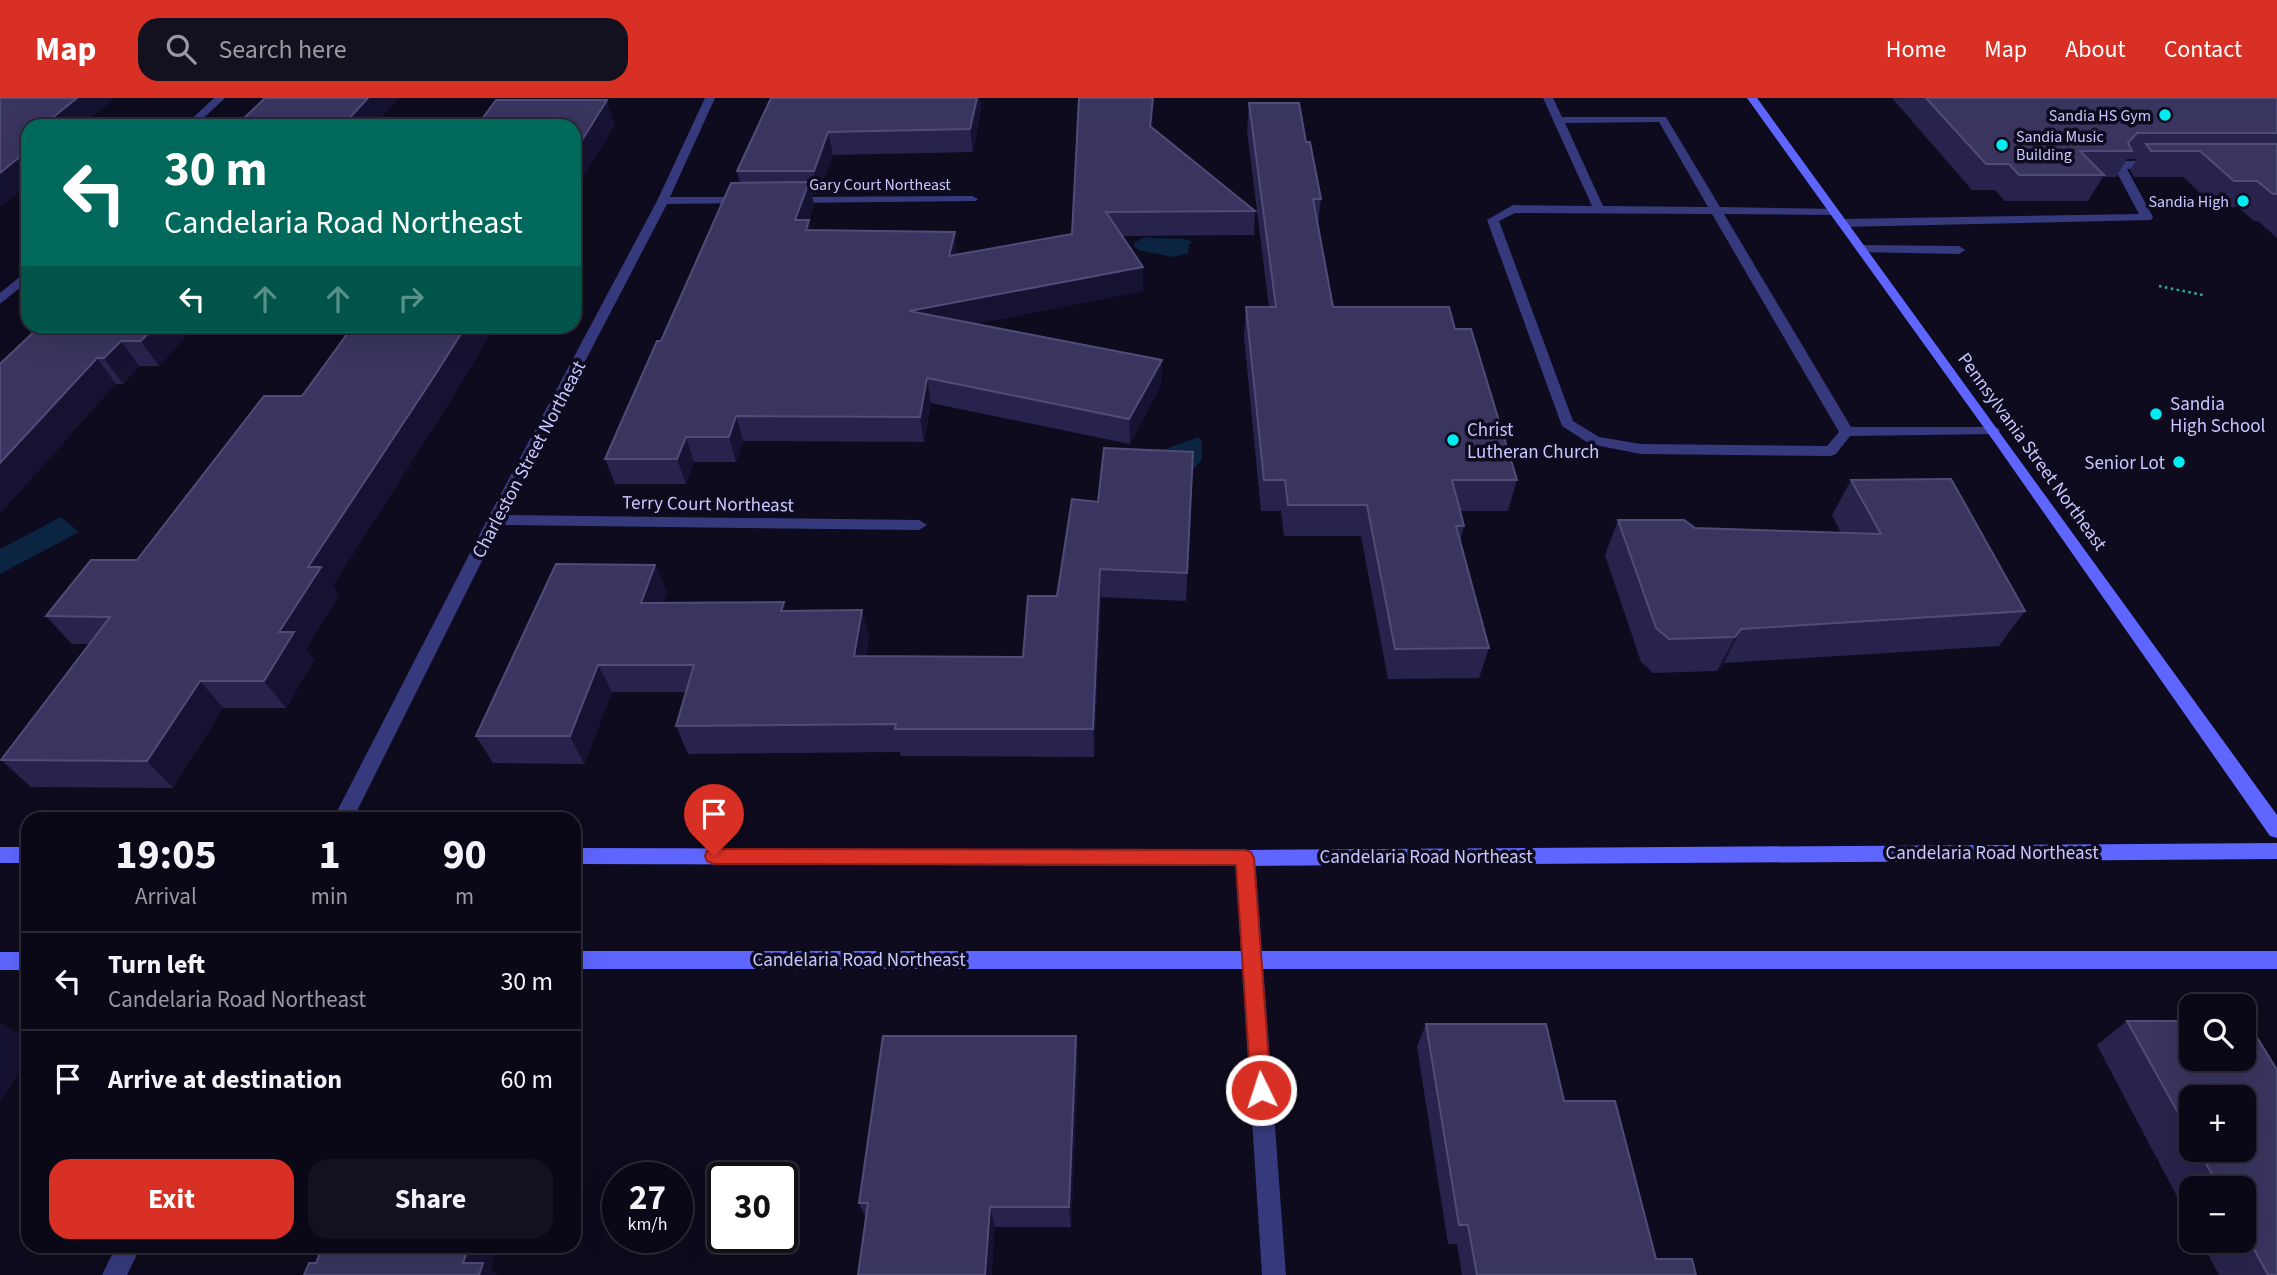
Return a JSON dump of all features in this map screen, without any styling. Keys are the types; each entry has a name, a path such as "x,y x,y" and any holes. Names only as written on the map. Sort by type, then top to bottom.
{"main road":[{"name":"Pennsylvania Street Northeast","path":"1752,98 2277,830"},
{"name":"Candelaria Road Northeast","path":"581,856 1245,858 2277,851"},
{"path":"0,855 21,855"},
{"name":"Candelaria Road Northeast","path":"581,960 2277,960"},
{"path":"0,961 21,961"}],"street":[{"path":"197,119 220,98"},
{"name":"Charleston Street Northeast","path":"347,812 495,520 663,201 710,98"},
{"path":"1548,98 1599,210"},
{"path":"1558,120 1662,119 1846,432"},
{"path":"1846,432 1831,451 1640,449 1595,441 1567,423 1493,220 1513,209 1716,211 1838,217 2147,217 2121,169 2125,164 2167,163"},
{"name":"Gary Court Northeast","path":"778,200 972,199"},
{"path":"663,201 764,200"},
{"path":"1862,249 1959,250"},
{"path":"0,300 21,280"},
{"path":"1846,432 1993,431"},
{"name":"Terry Court Northeast","path":"495,520 919,525"},
{"path":"1245,858 1273,1275"},
{"path":"114,1275 125,1253"}],"path":[{"path":"2159,286 2203,295"}],"water":[{"path":"1145,237 1194,242 1189,244 1188,253 1173,257 1138,250 1134,246 1135,242"},
{"path":"1198,437 1202,441 1202,459 1192,471 1160,451"},
{"path":"61,517 79,532 0,574 0,549"}],"building":[{"path":"0,98 77,98 51,119 21,119 21,156 0,173"},
{"path":"265,98 368,98 348,119 243,119"},
{"path":"771,98 977,98 970,129 828,132 814,171 737,171"},
{"path":"1079,98 1153,98 1150,126 1255,211 1106,212 1143,267 909,311 1162,360 1129,419 927,378 920,417 736,416 729,437 686,437 677,459 605,459 731,183 809,182 795,220 809,220 806,230 955,232 949,256 1072,234"},
{"path":"1926,98 2277,98 2277,133 2137,133 2128,143 2132,151 2080,151 2104,175 2019,175 2009,164 1986,164"},
{"path":"496,100 607,100 581,142 581,119 482,119"},
{"path":"1249,103 1299,103 1321,199 1313,199 1333,307 1449,307 1455,329 1471,329 1517,480 1452,480 1464,526 1456,526 1489,648 1395,649 1367,505 1288,505 1285,480 1264,480 1246,307 1276,307"},
{"path":"2146,144 2277,144 2277,194 2273,194 2257,181 2234,181 2200,151 2151,151"},
{"path":"33,333 148,333 141,341 121,341 104,358 97,358 0,463 0,364"},
{"path":"348,333 462,333 308,567 321,567 279,632 294,632 264,681 200,681 147,761 1,760 110,617 46,616 91,560 137,560 264,396 302,396"},
{"path":"1104,448 1193,452 1187,573 1100,569 1093,729 895,729 896,724 676,726 694,665 598,665 570,736 476,736 556,564 655,565 641,603 784,602 781,611 862,610 854,656 1023,657 1028,596 1057,596 1072,499 1098,502"},
{"path":"1951,479 2025,611 1741,629 1735,637 1669,639 1656,628 1618,520 1684,520 1695,528 1881,534 1851,480"},
{"path":"2127,1021 2179,1021 2179,1071 2256,1071 2256,1036 2277,1070 2277,1275 2268,1275 2256,1253 2256,1176 2213,1176 2205,1162 2256,1162 2256,1085 2179,1085 2179,1114"},
{"path":"1426,1024 1546,1024 1564,1101 1615,1101 1656,1259 1692,1259 1696,1275 1477,1275 1468,1225 1459,1225"},
{"path":"883,1036 1076,1036 1069,1207 990,1207 985,1275 858,1275 868,1203 859,1203"},
{"path":"320,1253 467,1253 463,1263 483,1263 479,1275 304,1275 309,1263 316,1263"}],"place":[{"name":"Sandia HS Gym","path":"2165,115"},
{"name":"Sandia Music Building","path":"2002,145"},
{"name":"Sandia High","path":"2243,201"},
{"name":"Sandia High School","path":"2156,414"},
{"name":"Christ Lutheran Church","path":"1453,440"},
{"name":"Senior Lot","path":"2179,462"}],"route":[{"path":"714,856 1245,858 1261,1090"}]}
